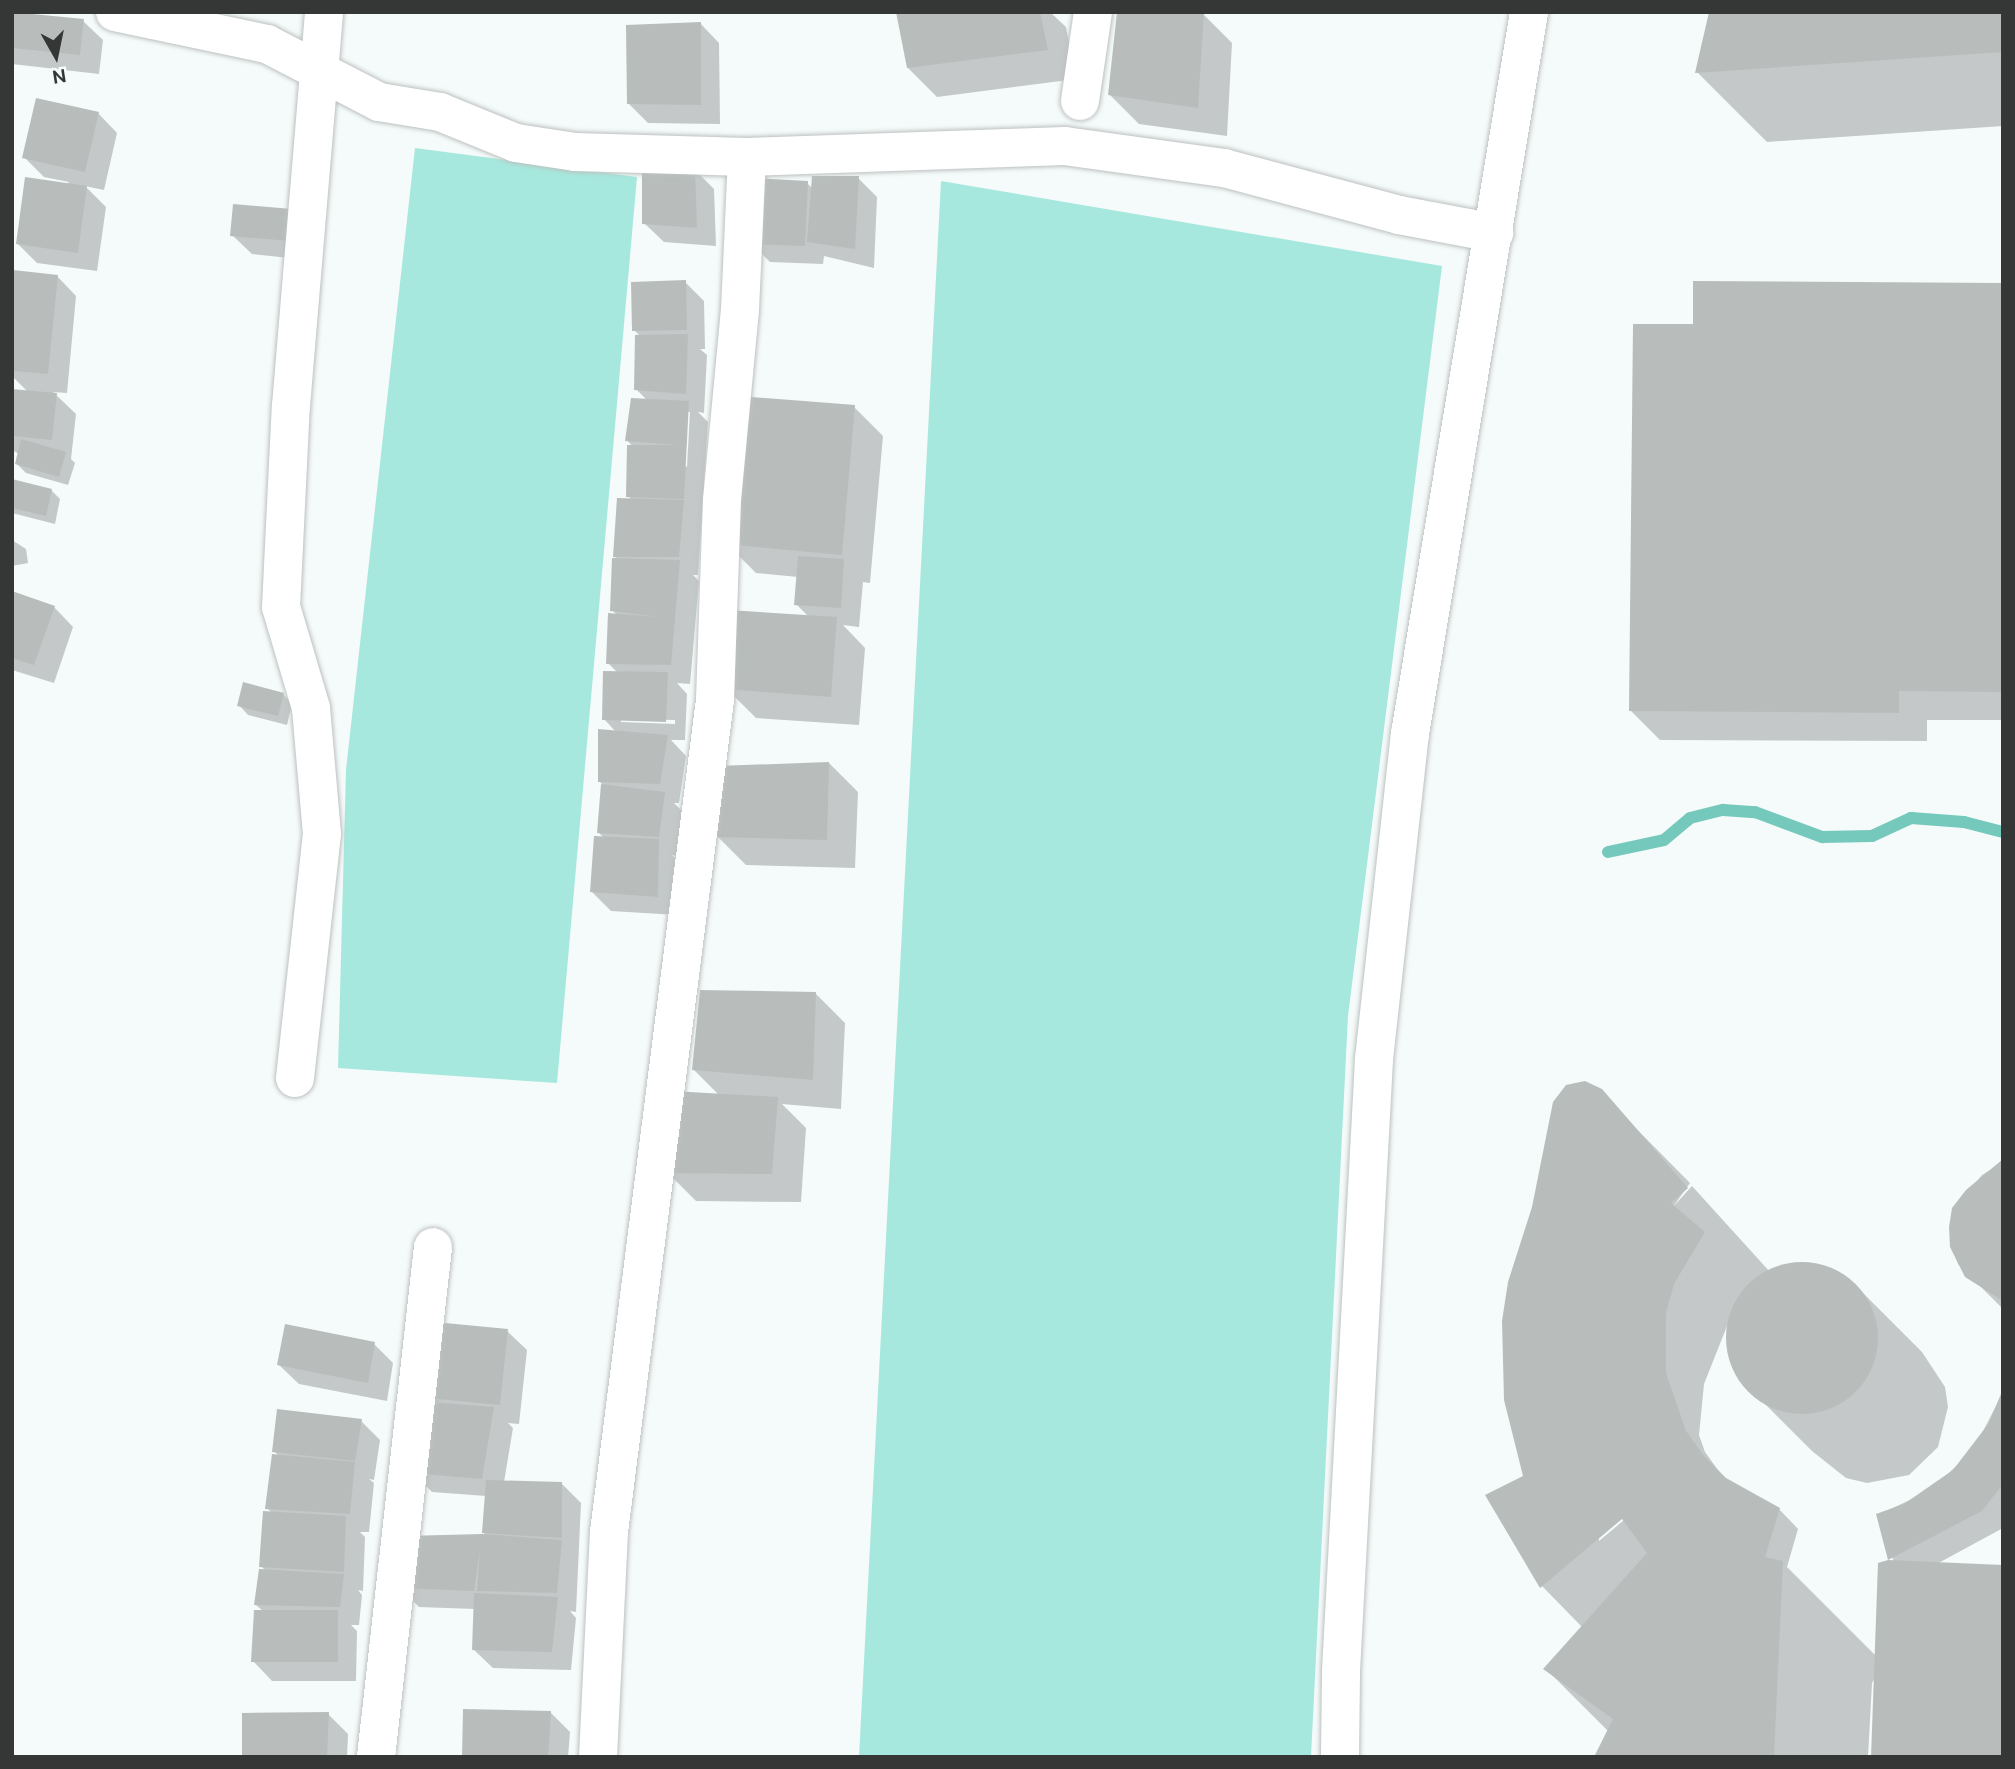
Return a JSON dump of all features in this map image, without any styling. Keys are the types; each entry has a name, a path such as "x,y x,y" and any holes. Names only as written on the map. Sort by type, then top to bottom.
{"street":[{"path":"115,12 174,18 267,44 320,74 379,102 440,112 516,143 576,152 747,157 1065,146 1224,168 1399,215 1494,233"},
{"path":"295,1078 323,834 311,708 281,607 291,406 324,12"},
{"path":"1080,101 1093,12"},
{"path":"1340,1757 1340,1671 1374,1059 1410,734 1529,12"},
{"path":"598,1757 609,1532 715,700 722,500 740,310 747,157"},
{"path":"376,1757 433,1247"}],"green space":[{"path":"415,148 637,177 557,1083 338,1068 346,770"},
{"path":"941,181 1442,266 1348,1016 1311,1757 859,1757"}],"building":[{"path":"12,12 84,19 80,55 12,48"},
{"path":"896,12 1040,12 1048,50 907,68"},
{"path":"1117,12 1204,12 1198,108 1108,95"},
{"path":"1709,12 2003,12 2003,52 1695,73"},
{"path":"701,22 701,105 627,104 626,25"},
{"path":"36,98 99,112 85,172 22,158"},
{"path":"642,168 695,168 697,228 642,224"},
{"path":"812,176 859,176 855,249 807,242"},
{"path":"25,177 87,186 78,253 16,244"},
{"path":"751,178 808,181 805,246 749,244"},
{"path":"233,204 292,209 290,241 230,236"},
{"path":"13,270 58,275 48,374 12,371"},
{"path":"686,280 687,330 632,331 631,282"},
{"path":"1693,281 2003,283 2003,692 1899,691 1899,713 1629,711 1633,324 1693,324"},
{"path":"688,334 686,394 634,390 635,335"},
{"path":"12,389 57,393 52,440 12,436"},
{"path":"738,396 855,405 842,555 725,544"},
{"path":"631,398 689,401 684,499 626,497 627,445 677,445 625,441"},
{"path":"21,439 66,452 59,477 15,464"},
{"path":"12,479 52,489 46,516 12,508"},
{"path":"617,498 684,500 679,557 613,557"},
{"path":"798,556 844,559 841,608 794,605"},
{"path":"612,558 680,560 671,665 606,664 608,613 660,617 610,611"},
{"path":"12,591 55,606 34,665 12,658"},
{"path":"727,610 837,617 831,697 726,689"},
{"path":"603,671 668,672 666,722 602,720"},
{"path":"243,682 284,693 278,716 237,706"},
{"path":"598,729 668,735 660,784 598,782"},
{"path":"829,762 827,840 715,837 717,766"},
{"path":"601,784 665,792 659,837 597,833"},
{"path":"594,836 659,839 658,897 590,892"},
{"path":"700,990 816,992 813,1080 692,1070"},
{"path":"1585,1081 1602,1089 1688,1188 1671,1203 1705,1232 1674,1284 1666,1313 1666,1373 1686,1431 1704,1456 1726,1478 1780,1508 1765,1557 1783,1561 1774,1757 1594,1757 1613,1719 1543,1669 1647,1553 1622,1519 1540,1588 1485,1495 1523,1476 1504,1400 1502,1321 1508,1282 1532,1207 1553,1102 1566,1085"},
{"path":"672,1091 778,1097 772,1174 665,1173"},
{"path":"2003,1159 2003,1301 1965,1277 1950,1247 1949,1227 1952,1208 1966,1190"},
{"path":"1802,1262 1831,1268 1855,1285 1872,1309 1878,1338 1872,1367 1855,1391 1831,1408 1802,1414 1773,1408 1749,1391 1732,1367 1726,1338 1732,1309 1749,1285 1773,1268"},
{"path":"424,1321 508,1329 500,1405 417,1397"},
{"path":"285,1324 375,1342 368,1383 277,1365"},
{"path":"2003,1389 2003,1484 1982,1511 1888,1560 1876,1514 1904,1504 1953,1470 1989,1423"},
{"path":"416,1401 494,1407 482,1479 411,1473"},
{"path":"277,1409 362,1419 355,1461 272,1452"},
{"path":"272,1454 355,1462 350,1514 265,1509"},
{"path":"486,1480 562,1482 562,1538 482,1533"},
{"path":"263,1511 346,1516 344,1572 259,1567"},
{"path":"482,1534 562,1540 557,1593 477,1591 480,1550 474,1591 398,1588 405,1536"},
{"path":"1888,1560 2003,1565 2003,1757 1871,1757 1878,1563"},
{"path":"259,1569 344,1574 340,1607 254,1605"},
{"path":"474,1593 558,1597 552,1652 472,1650"},
{"path":"254,1610 338,1610 338,1662 251,1662"},
{"path":"463,1709 551,1711 548,1757 462,1757"},
{"path":"329,1712 327,1757 242,1757 242,1713"}],"waterway":[{"path":"1608,852 1664,840 1690,818 1723,810 1755,812 1822,837 1872,836 1911,818 1964,822 2003,832"}]}
